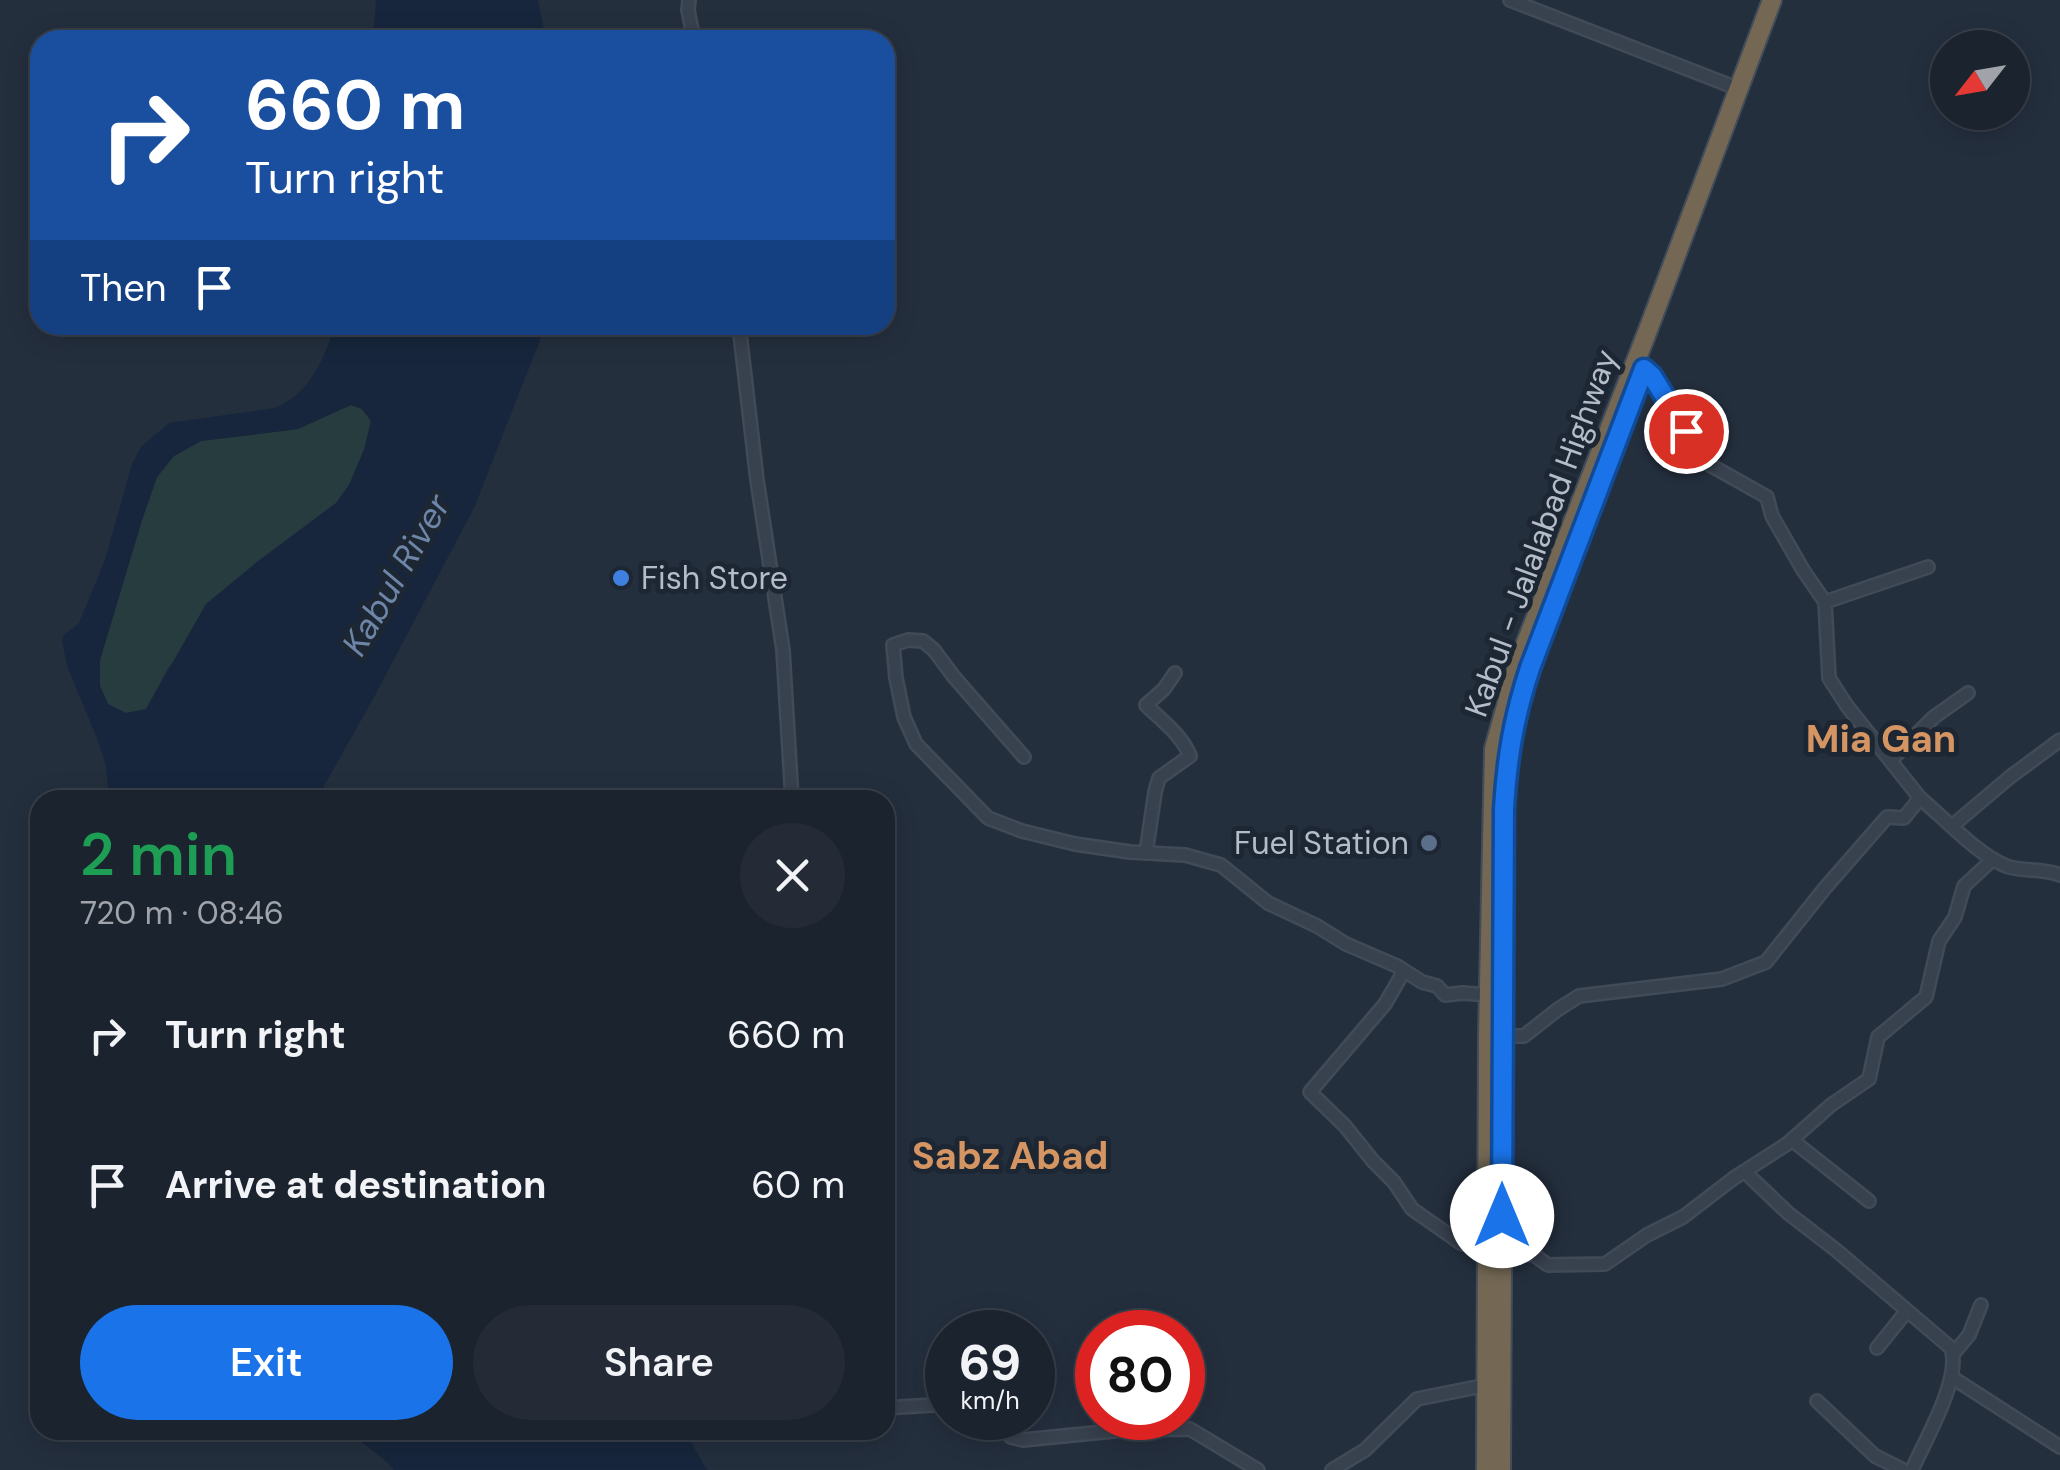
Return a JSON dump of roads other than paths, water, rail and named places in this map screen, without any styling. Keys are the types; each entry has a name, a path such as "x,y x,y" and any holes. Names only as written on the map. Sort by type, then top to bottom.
{"highway":[{"name":"Kabul - Jalalabad Highway","path":"1496,1036 1489,995 1494,749 1518,663 1772,0"},
{"name":"Kabul - Jalalabad Highway","path":"1501,1470 1495,1248 1496,1036 1506,767 1516,712 1784,0"},
{"name":"Kabul - Jalalabad Highway","path":"1486,1470 1495,1248"}],"street":[{"path":"690,0 692,30"},
{"path":"1510,0 1739,89"},
{"path":"740,335 782,650 791,790"},
{"path":"1644,369 1710,464 1767,497 1772,516 1826,602 1828,678 1920,798 1992,860 2012,868 2047,870 2060,875"},
{"path":"1826,602 1928,568"},
{"path":"1024,756 934,650 923,641 908,640 892,646 904,717 916,744 988,818 1075,844 1185,855 1221,865 1268,903 1422,982 1437,986 1445,994 1489,995"},
{"path":"1146,853 1159,778 1190,756 1174,732 1146,706 1174,673"},
{"path":"1892,760 1934,718 1968,693"},
{"path":"1952,826 2060,740"},
{"path":"1496,1036 1524,1036 1579,996 1722,979 1766,962 1887,818 1904,818 1920,798"},
{"path":"1404,970 1384,1004 1310,1092 1394,1182 1412,1209 1462,1244 1534,1255 1548,1265 1604,1264 1684,1217 1869,1079 1878,1037 1926,997 1939,941 1955,917 1964,886 1992,860"},
{"path":"1792,1140 1869,1202"},
{"path":"1745,1172 1788,1213 1952,1348 1953,1378 1912,1470"},
{"path":"1954,1353 1969,1335 1981,1305"},
{"path":"1877,1348 1906,1312"},
{"path":"1953,1378 2060,1447"},
{"path":"1332,1470 1365,1450 1417,1399 1487,1385"},
{"path":"1818,1401 1875,1456 1903,1470"},
{"path":"895,1407 925,1405"},
{"path":"1055,1437 1190,1429 1258,1470"}],"water":[{"path":"376,0 538,0 544,30 374,30"},
{"name":"Kabul River","path":"331,335 542,335 474,508 322,790 108,790 106,766 67,666 62,640 79,623 105,560 132,464 141,447 169,423 275,408 287,402 298,394 320,363","holes":["351,405 362,409 371,421 364,450 349,485 336,503 206,604 146,709 126,713 108,704 100,686 100,660 157,477 174,456 201,441 298,429"]},
{"path":"359,1440 690,1440 707,1470 394,1470"}],"place":[{"name":"Fish Store","path":"621,578"},
{"name":"Fuel Station","path":"1429,843"}],"district":[{"name":"Mia Gan","path":"1881,739"},
{"name":"Sabz Abad","path":"1010,1156"}]}
